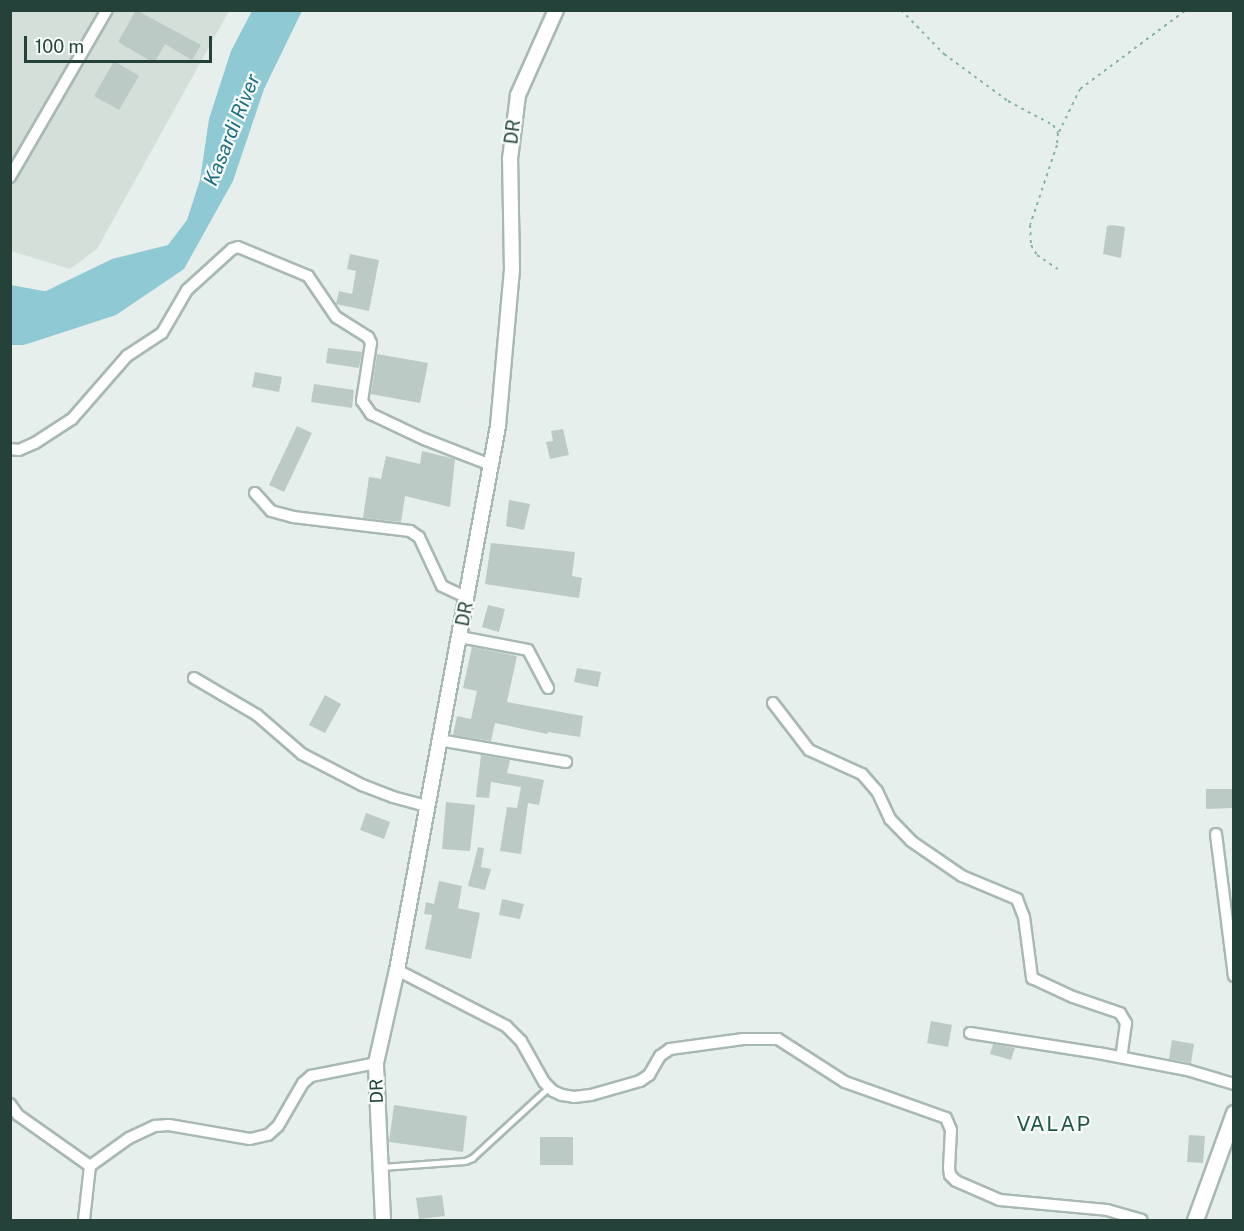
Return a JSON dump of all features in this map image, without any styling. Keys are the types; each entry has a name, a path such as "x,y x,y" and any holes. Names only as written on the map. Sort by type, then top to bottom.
{"main road":[{"path":"1195,1221 1233,1113"}],"street":[{"path":"10,177 107,10"},
{"name":"DR","path":"383,1221 376,1063 397,970 426,806 468,598 498,426 512,270 510,159 518,95 556,10"},
{"path":"10,449 19,450 35,443 72,419 127,356 162,333 188,290 232,249 238,247 308,276 336,318 368,337 370,343 362,401 371,414 424,439 490,465"},
{"path":"255,493 271,511 293,517 410,531 419,537 442,586 468,598"},
{"path":"460,637 528,650 548,688"},
{"path":"194,678 257,715 302,754 362,785 426,806"},
{"path":"773,703 809,750 862,774 877,791 890,819 911,841 962,876 1017,898 1024,917 1032,978 1073,997 1120,1013 1126,1023 1121,1057"},
{"path":"439,740 566,762"},
{"path":"1216,834 1233,976"},
{"path":"397,970 506,1026 521,1041 553,1092 568,1096 591,1095 644,1078 655,1067 660,1056 670,1049 743,1039 778,1039 844,1082 946,1118 951,1130 950,1175 956,1181 1000,1200 1107,1210 1142,1221"},
{"path":"970,1033 1121,1057 1187,1070 1233,1084"},
{"path":"84,1221 90,1166 129,1138 155,1126 169,1125 250,1139 268,1135 278,1126 303,1083 311,1076 376,1063"},
{"path":"10,1104 18,1115 90,1166"}],"lane":[{"path":"381,1167 465,1161 472,1158 549,1087"}],"path":[{"path":"901,10 944,54 1008,101 1053,125 1058,133"},
{"path":"1058,269 1037,255 1031,245 1030,225 1057,145 1058,133 1080,88 1186,10"}],"shaded area":[{"path":"10,11 229,11 97,249 70,269 11,251"}],"water":[{"path":"252,11 302,11 264,89 233,181 184,269 116,315 24,345 11,345 11,306 24,304 112,259 168,245 187,220 200,180 209,119 231,51"}],"building":[{"path":"136,10 201,45 192,60 165,44 154,63 118,42"},
{"path":"114,61 139,76 119,110 94,96"},
{"path":"1107,226 1125,227 1121,258 1103,254"},
{"path":"350,254 379,260 369,311 336,304 339,291 352,294 356,271 347,269"},
{"path":"328,348 362,352 359,368 326,363"},
{"path":"377,354 428,363 420,403 371,394"},
{"path":"255,372 282,377 279,392 252,387"},
{"path":"314,384 354,390 352,408 311,402"},
{"path":"297,426 312,433 284,492 269,485"},
{"path":"563,429 569,455 550,459 546,442 553,441 551,431"},
{"path":"422,451 455,459 450,507 405,496 401,522 363,518 369,477 381,479 386,456 420,464"},
{"path":"509,500 530,504 524,530 506,526"},
{"path":"491,543 575,552 572,576 582,578 579,598 485,584"},
{"path":"488,605 505,609 499,632 482,627"},
{"path":"472,647 517,656 507,702 583,716 580,737 548,732 547,734 495,723 491,741 453,735 457,716 471,719 477,691 463,688"},
{"path":"577,668 601,672 598,687 574,682"},
{"path":"325,695 341,704 325,733 309,725"},
{"path":"481,755 510,760 507,773 544,780 539,805 528,803 521,854 500,851 507,807 517,808 521,787 491,782 489,798 476,797"},
{"path":"1206,789 1233,789 1233,808 1206,809"},
{"path":"446,802 475,805 470,851 442,849"},
{"path":"366,813 390,822 384,839 360,830"},
{"path":"478,847 484,848 481,867 491,869 485,890 468,886"},
{"path":"439,881 462,886 458,908 480,913 471,959 425,949 432,915 424,914 426,902 434,904"},
{"path":"502,899 524,904 520,919 499,915"},
{"path":"931,1021 952,1025 948,1047 927,1043"},
{"path":"1172,1040 1194,1044 1191,1063 1169,1059"},
{"path":"993,1044 1015,1048 1011,1060 990,1054"},
{"path":"394,1105 467,1116 463,1152 389,1142"},
{"path":"1189,1135 1205,1136 1203,1163 1187,1162"},
{"path":"540,1137 573,1137 573,1165 540,1165"},
{"path":"442,1195 445,1216 419,1219 416,1198"}],"waterway":[{"name":"Kasardi River","path":"10,296 54,304 61,301"}],"district":[{"name":"VALAP","path":"1054,1124"}]}
